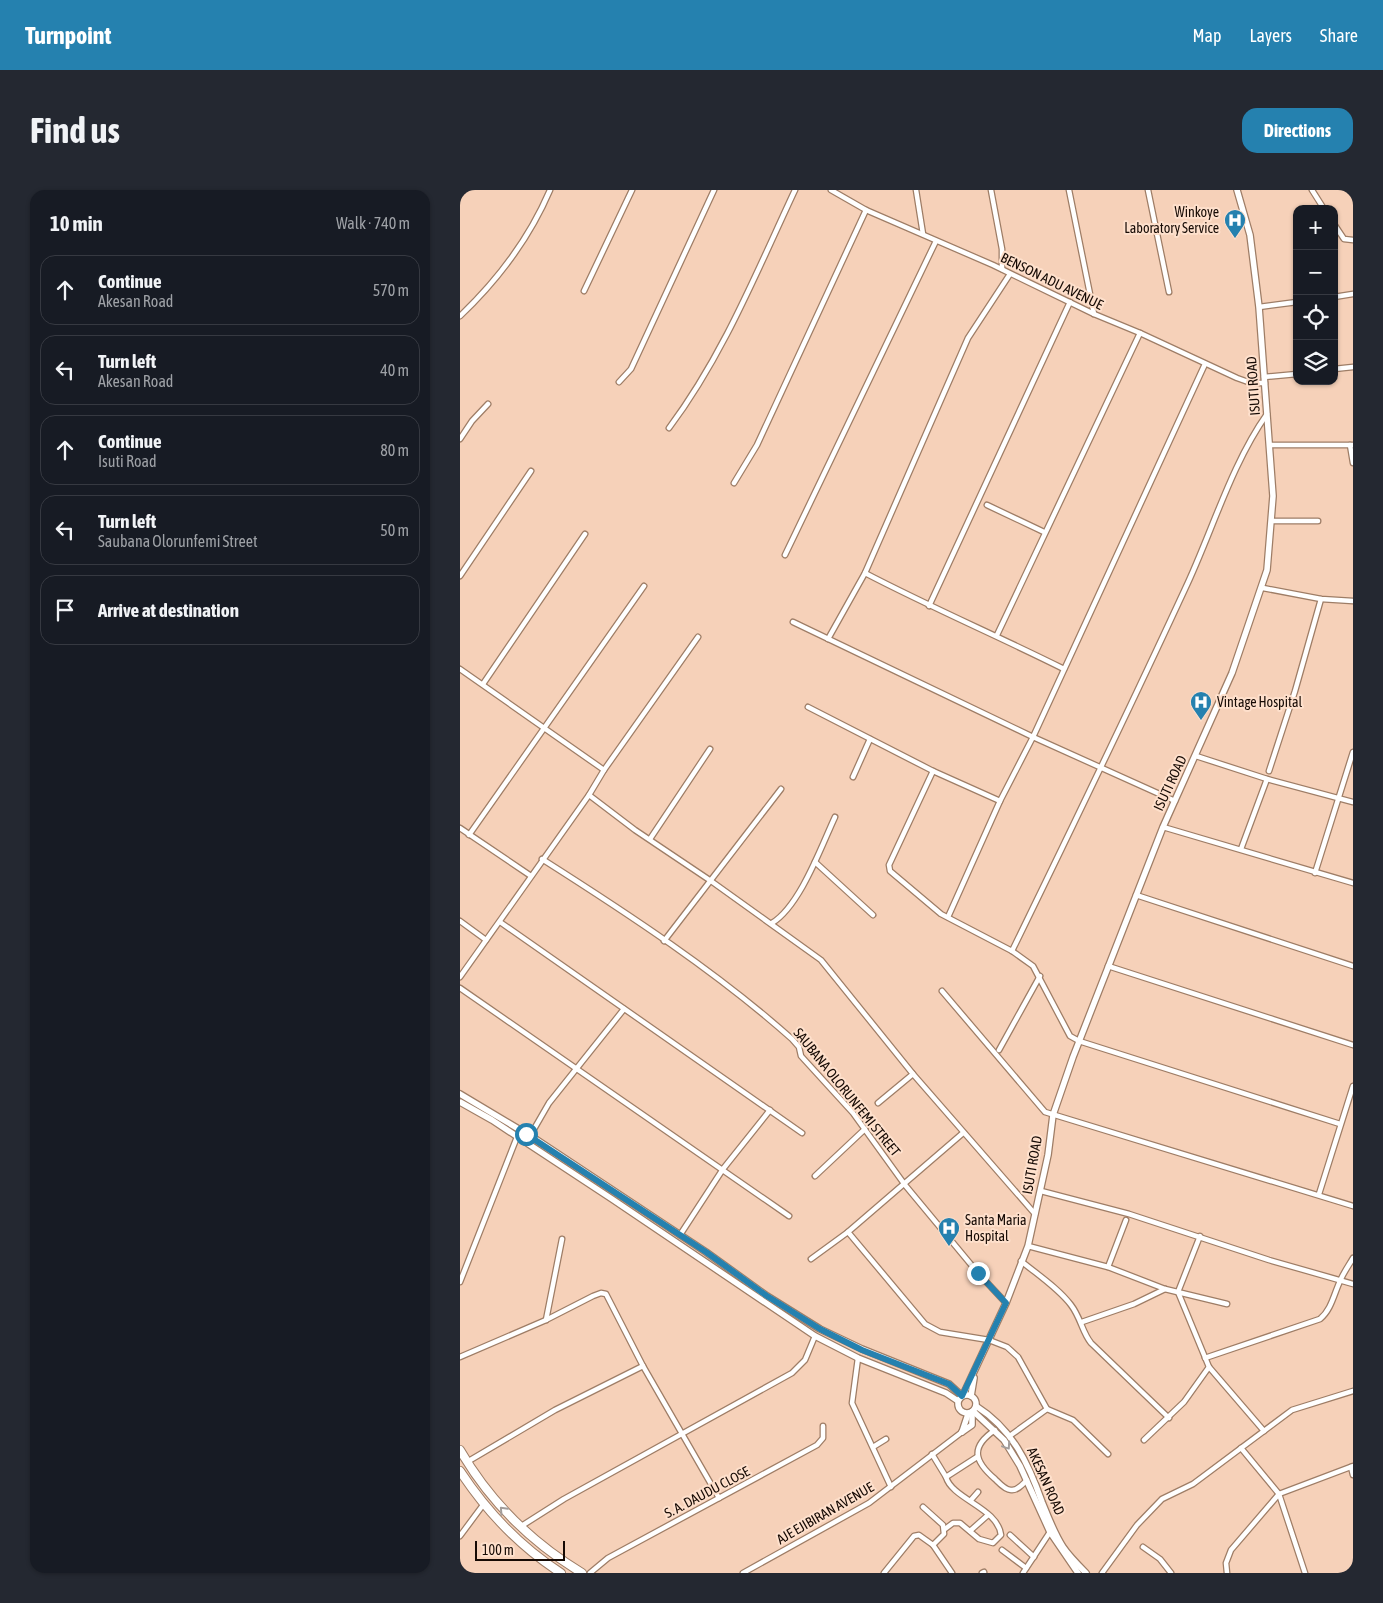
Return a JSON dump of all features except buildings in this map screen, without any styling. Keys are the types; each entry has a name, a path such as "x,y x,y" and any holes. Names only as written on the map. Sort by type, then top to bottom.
{"main road":[{"path":"460,1450 495,1501 520,1527 557,1557 582,1573"},
{"path":"460,1471 483,1505 512,1535 561,1573"}],"street":[{"path":"460,316 507,265 537,221 550,190"},
{"path":"584,291 632,190"},
{"path":"620,382 631,369 714,190"},
{"path":"669,428 692,398 740,306 794,190"},
{"name":"BENSON ADU AVENUE","path":"833,190 866,210 1002,269 1094,314 1251,383 1293,375"},
{"path":"916,190 923,234"},
{"path":"991,190 1002,249 1002,269"},
{"path":"1069,190 1094,314"},
{"path":"1148,190 1169,292"},
{"name":"ISUTI ROAD","path":"976,1368 1006,1303 1028,1246 1041,1191 1053,1115 1079,1041 1163,827 1232,673 1268,570 1272,521 1270,445 1265,380 1259,307 1250,235 1237,190"},
{"path":"1312,190 1321,205"},
{"path":"734,483 757,445 866,210"},
{"path":"1338,230 1344,239 1353,240"},
{"path":"785,555 936,241"},
{"path":"828,639 865,573 968,338 1010,274"},
{"path":"1338,296 1353,294"},
{"path":"930,606 1070,302"},
{"path":"1259,307 1293,303"},
{"path":"997,635 1044,532 1140,333"},
{"path":"948,918 1000,801 1033,737 1145,490 1205,364"},
{"path":"1338,369 1353,367"},
{"path":"460,439 472,421 488,404"},
{"path":"1012,951 1102,767 1200,557 1252,435 1267,414"},
{"path":"1270,445 1351,445 1353,464"},
{"path":"460,576 531,471"},
{"path":"987,505 1044,532"},
{"path":"1272,521 1318,521"},
{"path":"483,684 585,534"},
{"path":"865,573 930,606 997,635 1064,669"},
{"path":"469,835 644,586"},
{"path":"1263,588 1321,599 1353,601"},
{"path":"1269,771 1295,691 1321,599"},
{"path":"793,622 1033,737 1175,801"},
{"path":"460,977 698,637"},
{"path":"460,669 604,770"},
{"path":"808,707 933,772 1000,801"},
{"path":"853,777 870,739"},
{"path":"650,839 710,749"},
{"path":"1316,873 1337,798 1353,752"},
{"path":"1196,756 1267,779 1353,802"},
{"path":"933,772 889,865 890,871 948,918 1012,951 1033,966 1040,976 1065,1030 1079,1041 1340,1124"},
{"path":"1241,849 1267,779"},
{"path":"664,942 781,790"},
{"path":"589,795 635,830 772,923 821,960 963,1133 1035,1214"},
{"path":"772,923 785,912 812,870 834,817"},
{"path":"1163,827 1353,883"},
{"path":"460,828 531,876"},
{"name":"SAUBANA OLORUNFEMI STREET","path":"542,859 606,900 762,1012 792,1039 799,1047 801,1056 865,1129 905,1184 978,1273 1006,1303"},
{"path":"815,862 873,915"},
{"path":"1136,895 1353,966"},
{"path":"460,921 486,940"},
{"path":"500,922 802,1133"},
{"path":"1108,966 1353,1045"},
{"path":"999,1050 1040,976"},
{"path":"460,988 789,1216"},
{"path":"942,991 1040,1108 1053,1115 1078,1120 1353,1206"},
{"path":"530,1136 549,1103 624,1009"},
{"path":"878,1103 914,1074"},
{"path":"1319,1194 1353,1086"},
{"path":"460,1094 530,1136 680,1235 767,1296 820,1329 862,1350 949,1384 961,1398"},
{"path":"460,1102 517,1137 815,1336 858,1358 946,1393 961,1398 971,1396"},
{"path":"680,1235 723,1169 770,1110"},
{"path":"815,1176 865,1129"},
{"path":"811,1259 848,1232 963,1133"},
{"path":"460,1282 517,1137"},
{"path":"1041,1191 1129,1214 1269,1260 1353,1284"},
{"path":"1108,1267 1126,1220"},
{"path":"848,1232 925,1324 940,1332 989,1340 1014,1352 1047,1409 1073,1420 1108,1454"},
{"path":"1200,1236 1178,1292 1209,1367 1264,1431"},
{"path":"546,1320 562,1239"},
{"path":"1028,1246 1108,1267 1165,1289 1227,1304"},
{"path":"1205,1358 1320,1319 1326,1314 1331,1305 1340,1280 1353,1258"},
{"path":"1021,1261 1061,1294 1082,1322 1084,1332 1091,1344 1169,1418"},
{"path":"1082,1322 1134,1304 1165,1289"},
{"path":"460,1357 546,1320 593,1296 601,1293 606,1294 643,1366 719,1498"},
{"path":"520,1527 564,1498 792,1373 805,1360 815,1336"},
{"path":"858,1358 852,1400 891,1486"},
{"path":"467,1462 554,1410 643,1366"},
{"path":"1144,1440 1169,1418 1189,1396 1209,1367"},
{"path":"971,1396 976,1368"},
{"path":"972,1411 958,1409 961,1398 976,1368"},
{"path":"946,1393 949,1384"},
{"path":"1102,1573 1137,1525 1159,1501 1193,1484 1299,1407 1353,1390"},
{"path":"962,1432 972,1425 972,1411 975,1400 971,1396"},
{"path":"1010,1435 1047,1409"},
{"name":"AKESAN ROAD","path":"972,1411 987,1413 1010,1435 1026,1463 1049,1522 1063,1547 1086,1573"},
{"name":"AKESAN ROAD","path":"972,1411 1004,1440 1027,1480 1050,1532 1078,1573"},
{"path":"983,1420 987,1413"},
{"name":"S. A. DAUDU CLOSE","path":"590,1573 608,1558 817,1445 823,1438 823,1426"},
{"path":"946,1477 977,1457 984,1438 995,1430"},
{"name":"AJE EJIBIRAN AVENUE","path":"743,1573 848,1516 962,1432"},
{"path":"873,1447 886,1439"},
{"path":"1241,1448 1279,1494 1305,1573"},
{"path":"932,1454 952,1489 971,1500 988,1515 1000,1527 1001,1535 999,1539 992,1543 988,1542 978,1539 956,1522 945,1529 944,1534 933,1545"},
{"path":"977,1457 989,1475 1008,1490 1015,1490 1027,1480"},
{"path":"1227,1573 1226,1563 1232,1550 1279,1494 1352,1467 1353,1475"},
{"path":"971,1500 978,1492"},
{"path":"460,1536 483,1505"},
{"path":"922,1507 945,1529"},
{"path":"970,1531 988,1515"},
{"path":"1023,1573 1050,1532"},
{"path":"884,1573 914,1536 919,1535 933,1545 952,1573"},
{"path":"1010,1535 1034,1557"},
{"path":"1142,1547 1160,1559 1171,1573"},
{"path":"1002,1550 1026,1568"}],"place":[{"name":"Winkoye Laboratory Service","path":"1235,239"},
{"name":"Vintage Hospital","path":"1201,721"},
{"name":"Santa Maria Hospital","path":"949,1247"}],"route":[{"path":"526,1134 706,1252 767,1296 820,1329 862,1350 949,1384 962,1396 1006,1303 978,1273"}]}
